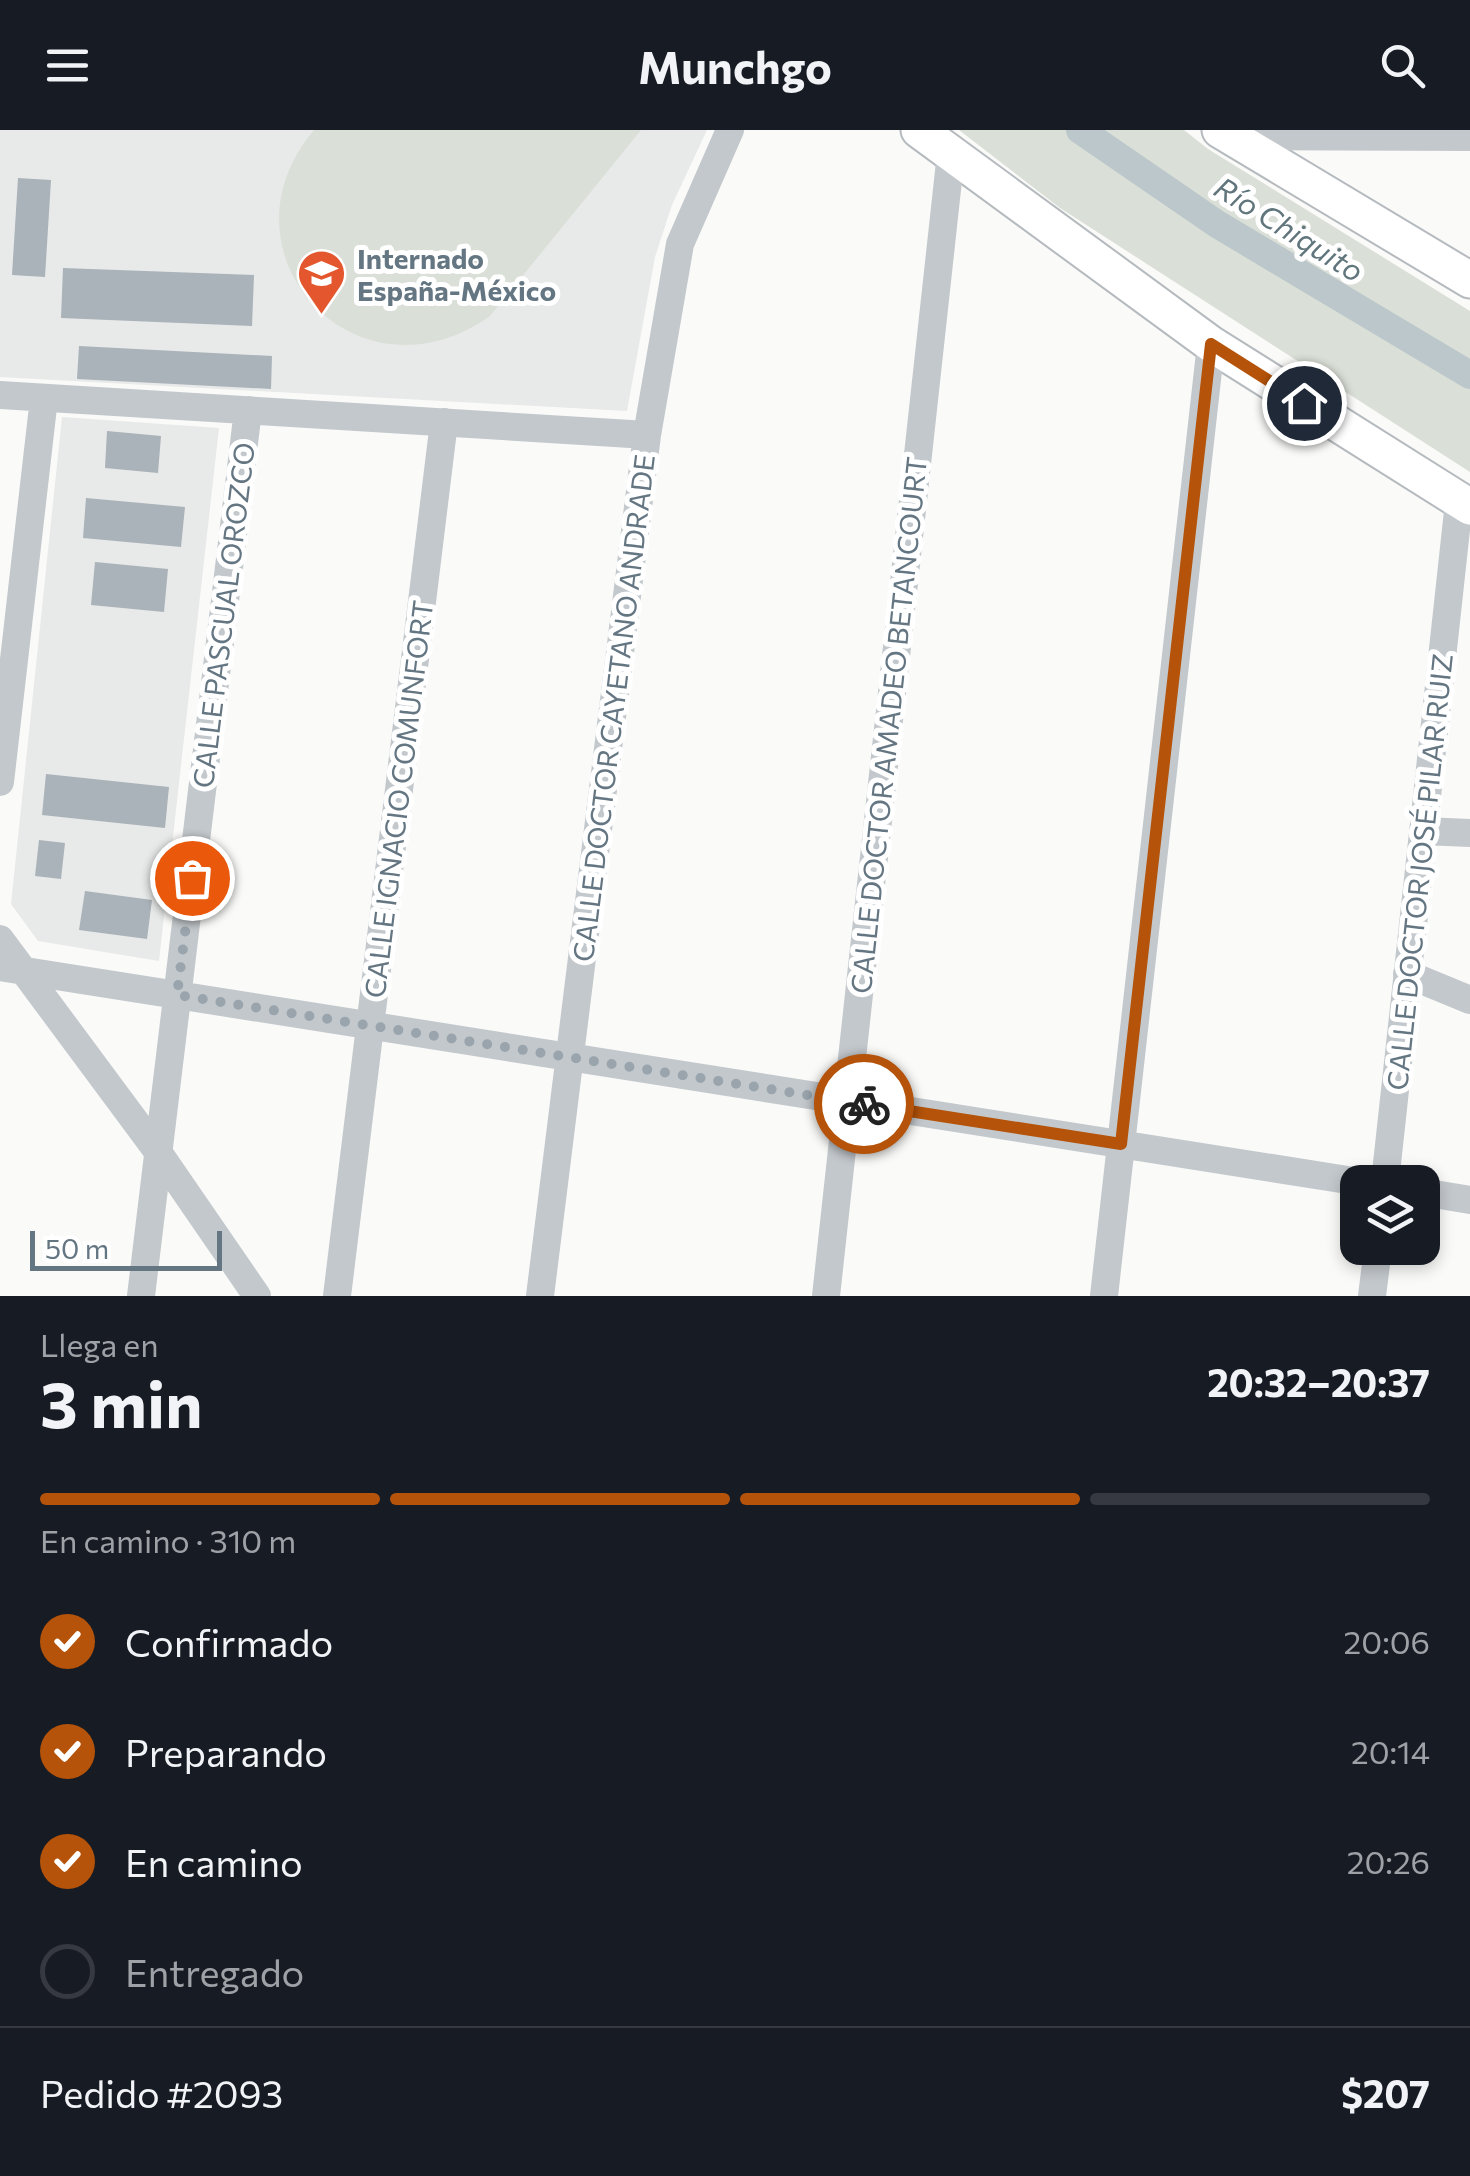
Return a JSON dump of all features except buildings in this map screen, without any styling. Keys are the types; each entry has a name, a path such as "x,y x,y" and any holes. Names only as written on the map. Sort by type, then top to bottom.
{"main road":[{"path":"919,130 1211,344 1465,505"},
{"path":"1225,133 1470,280"}],"street":[{"name":"CALLE DOCTOR CAYETANO ANDRADE","path":"540,1296 647,435 680,244 730,130"},
{"path":"1225,133 1470,137"},
{"name":"CALLE DOCTOR AMADEO BETANCOURT","path":"826,1296 950,153"},
{"path":"1104,1296 1211,344"},
{"path":"0,395 647,435"},
{"path":"0,782 44,398"},
{"name":"CALLE PASCUAL OROZCO","path":"141,1296 248,410"},
{"name":"CALLE IGNACIO COMUNFORT","path":"337,1296 444,422"},
{"name":"CALLE DOCTOR JOSÉ PILAR RUIZ","path":"1386,1165 1465,505"},
{"path":"1423,831 1470,833"},
{"path":"0,940 10,968 158,1152 258,1296"},
{"path":"10,968 1340,1179"},
{"path":"1408,974 1470,1000"},
{"path":"1440,1195 1470,1200"},
{"path":"1372,1296 1376,1265"}],"shaded area":[{"name":"Internado España-México","path":"0,130 707,130 672,205 655,257 627,411 0,377"},
{"path":"314,130 641,130 490,316 440,340 391,344 348,331 313,304 289,268 279,224 286,177"},
{"path":"959,130 1184,130 1208,149 1470,311 1470,472 1060,208"},
{"path":"62,417 219,428 159,961 38,941 11,904"}],"waterway":[{"name":"Río Chiquito","path":"1080,130 1217,224 1470,375"}],"way so far":[{"path":"192,878 177,995 864,1104"}],"place":[{"name":"Internado España-México","path":"322,316"}],"route":[{"path":"864,1104 1121,1144 1211,344 1304,403"}]}
